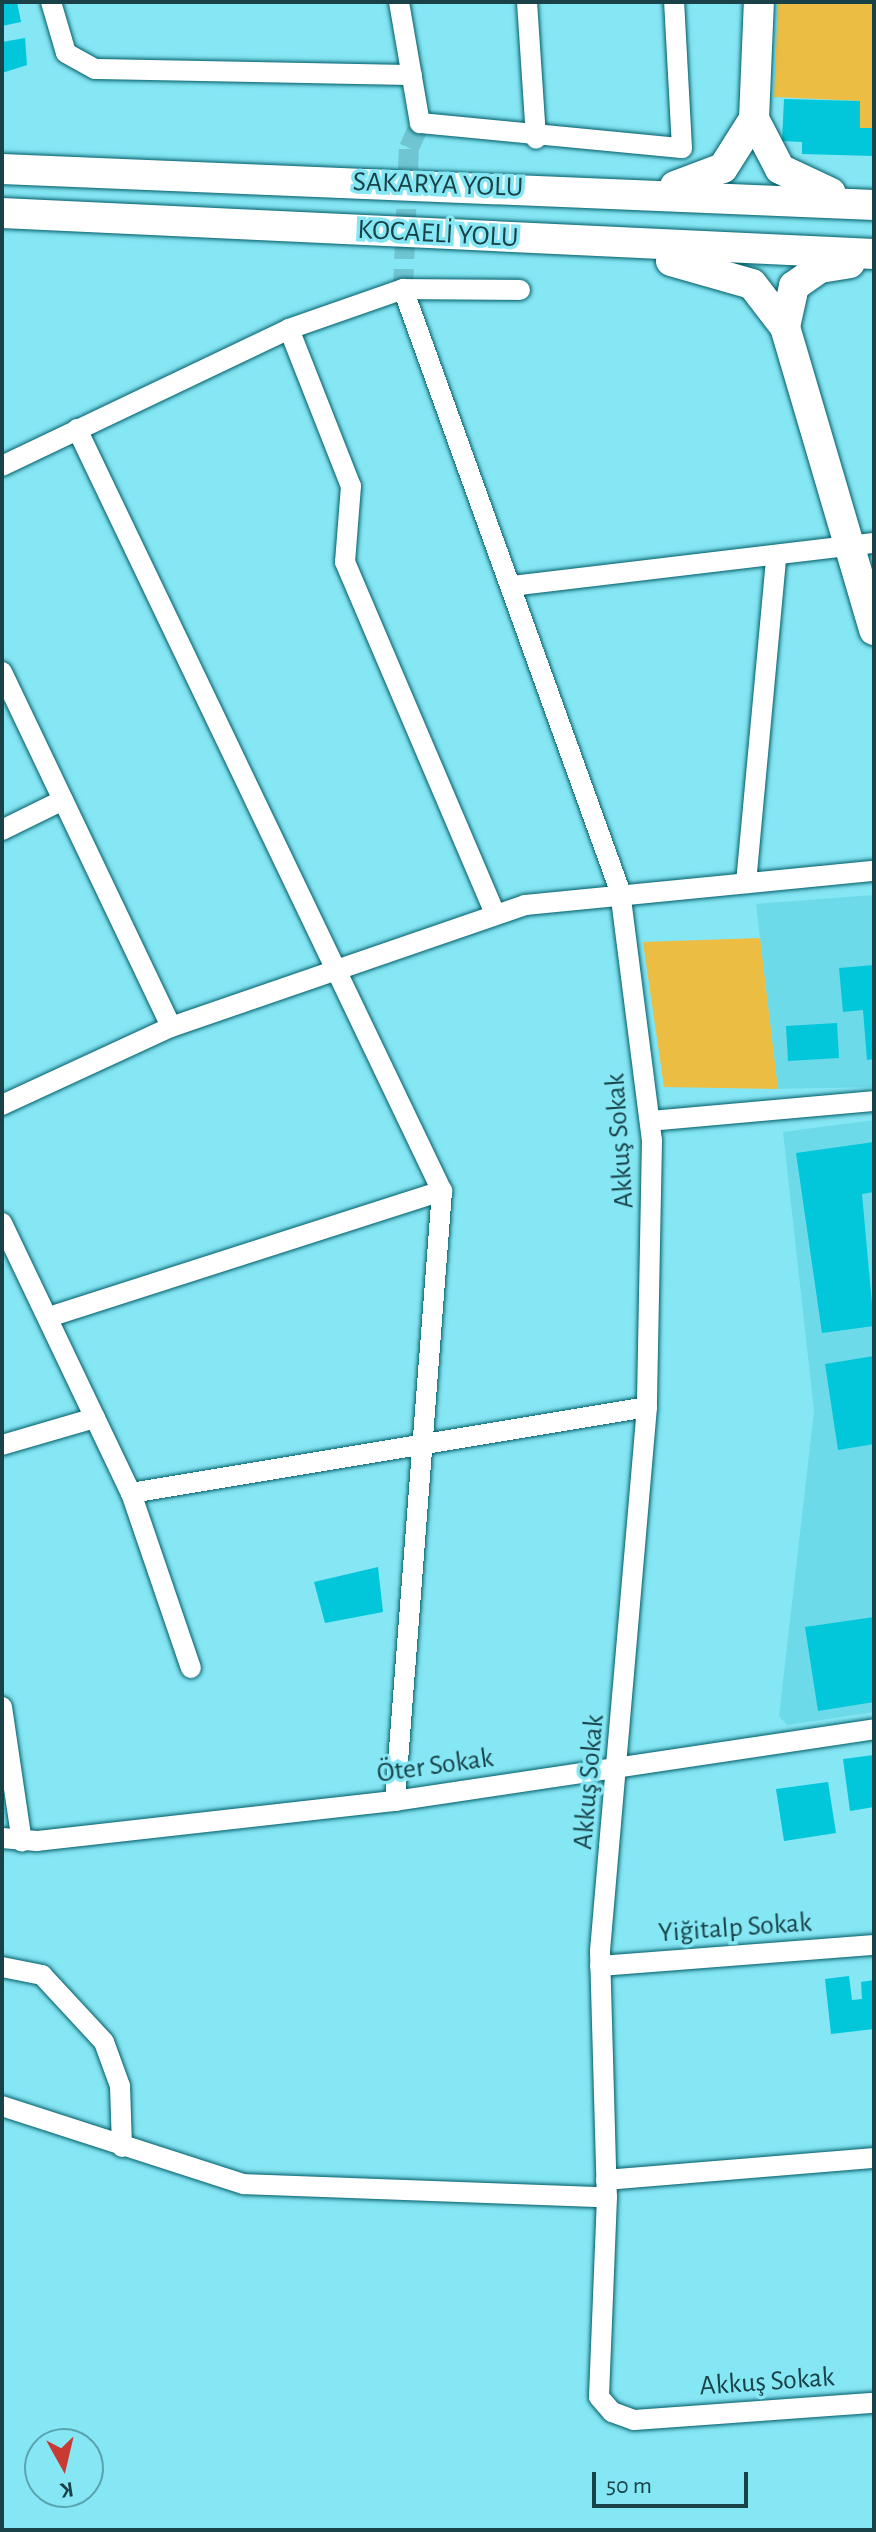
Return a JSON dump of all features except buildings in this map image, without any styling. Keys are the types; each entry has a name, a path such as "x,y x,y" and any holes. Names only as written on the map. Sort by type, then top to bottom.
{"highway":[{"path":"759,2 754,119 770,156 796,181 874,204"},
{"path":"605,192 710,178 734,156 754,119"},
{"name":"SAKARYA YOLU","path":"2,169 874,204"},
{"name":"KOCAELİ YOLU","path":"2,213 874,254"},
{"path":"439,234 711,266 752,284 785,327 862,547 874,630"},
{"path":"785,327 786,302 805,275 874,262"}],"street":[{"path":"51,2 66,53 95,69 412,75"},
{"path":"399,2 420,123 536,139 682,148 674,2"},
{"path":"527,2 536,139"},
{"path":"2,466 289,329 403,289 520,290"},
{"name":"Akkuş Sokak","path":"403,289 620,891 650,1121 647,1407 620,1767 600,1966 606,2188 599,2397 612,2412 634,2420 874,2403"},
{"path":"289,329 351,486 345,562 495,913"},
{"path":"77,429 442,1191 395,1801"},
{"path":"512,586 776,559 862,547"},
{"path":"746,883 776,559"},
{"path":"2,672 171,1027"},
{"path":"2,830 63,800"},
{"path":"2,1105 171,1027 495,913 620,891 874,871"},
{"path":"650,1121 874,1101"},
{"path":"49,1317 442,1191"},
{"path":"2,1223 131,1493 191,1668"},
{"path":"131,1493 647,1407"},
{"path":"2,1445 95,1418"},
{"path":"2,1707 12,1840"},
{"name":"Öter Sokak","path":"12,1840 395,1801 874,1729"},
{"name":"Yiğitalp Sokak","path":"600,1966 874,1945"},
{"path":"2,1967 42,1975 104,2042 120,2086 122,2147"},
{"path":"2,2106 244,2184 606,2188 874,2158"}],"shaded area":[{"path":"778,2 874,2 874,128 860,128 860,101 774,97"},
{"path":"874,895 874,1087 778,1089 756,904"},
{"path":"760,938 778,1089 664,1087 643,942"},
{"path":"874,1120 874,1712 787,1725 779,1716 814,1411 783,1132"}],"tunnel":[{"path":"403,289 409,148 420,123"}]}
